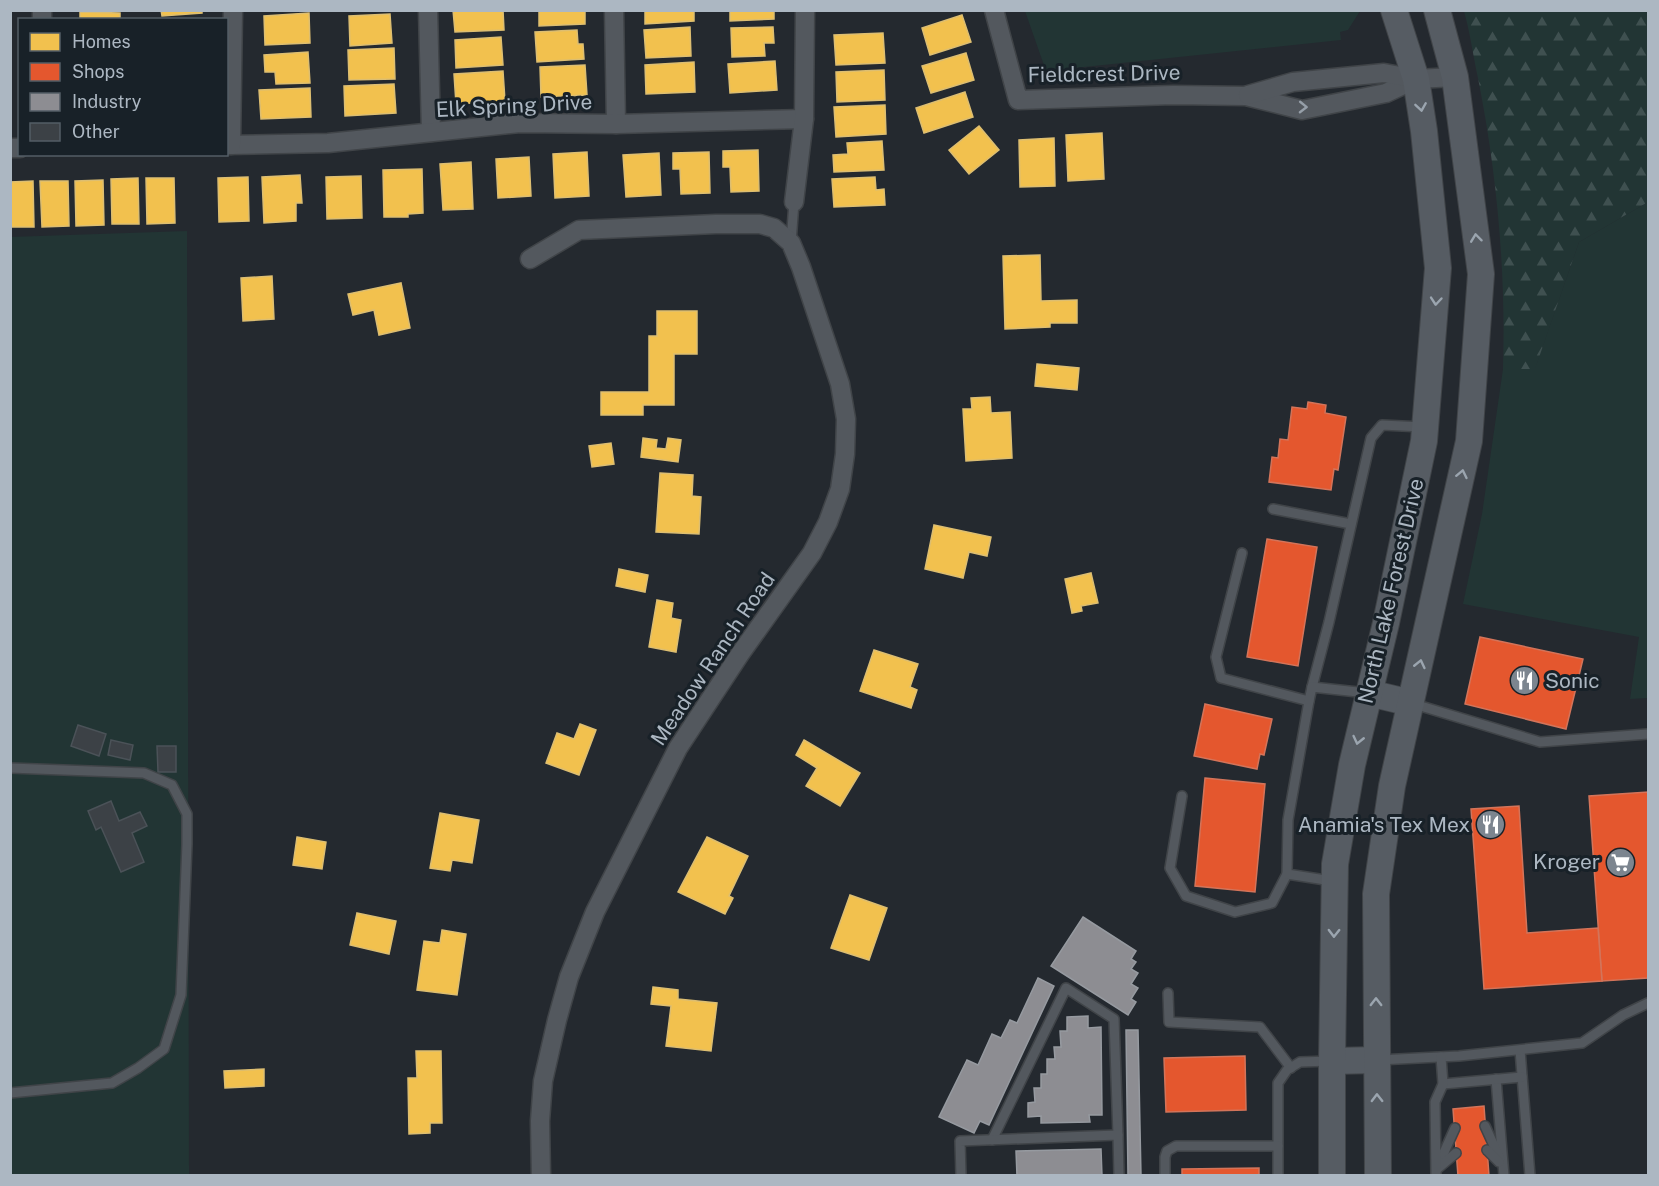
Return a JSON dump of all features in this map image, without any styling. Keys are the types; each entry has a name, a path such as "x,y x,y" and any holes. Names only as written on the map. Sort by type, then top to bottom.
{"main road":[{"name":"North Lake Forest Drive","path":"1332,1176 1335,864 1352,765 1424,441 1438,268 1424,131 1416,79 1394,10"},
{"name":"North Lake Forest Drive","path":"1378,1176 1376,894 1392,786 1469,441 1480,274 1455,77 1437,10"},
{"path":"1369,693 1411,704"},
{"path":"1332,1061 1376,1060"}],"street":[{"path":"229,145 233,10"},
{"path":"428,10 431,132"},
{"path":"614,10 616,124"},
{"path":"794,202 804,119 805,10"},
{"name":"Fieldcrest Drive","path":"994,10 1018,99 1173,95 1246,96 1302,110 1386,93 1416,79"},
{"name":"Fieldcrest Drive","path":"1246,96 1293,82 1384,73 1416,79 1455,77"},
{"name":"Elk Spring Drive","path":"229,145 328,143 520,123 616,124 804,119"},
{"path":"530,259 579,230 760,224 774,228 791,243"},
{"name":"Meadow Ranch Road","path":"541,1176 540,1121 543,1081 569,977 595,912 678,748 740,654 812,553 828,522 840,489 846,454 846,419 840,384 791,243"}],"lane":[{"path":"791,243 794,202"},
{"path":"1182,796 1170,867 1186,896 1235,912 1272,903 1287,874 1288,820 1312,687 1371,438 1382,425 1425,427"},
{"path":"1272,509 1352,524"},
{"path":"1242,553 1216,657 1221,678 1310,701"},
{"path":"1312,687 1369,693"},
{"path":"1411,704 1539,742 1648,734"},
{"path":"10,768 144,773 172,785 187,814 181,995 164,1049 112,1083 10,1093"},
{"path":"1287,874 1334,881"},
{"path":"992,1140 1066,988 1114,1018 1119,1176"},
{"path":"1168,993 1169,1022 1260,1027 1291,1068"},
{"path":"1376,1060 1441,1057 1582,1042 1623,1015 1648,1003"},
{"path":"1520,1050 1530,1176"},
{"path":"1438,1174 1435,1102 1443,1084 1441,1057"},
{"path":"1278,1176 1278,1083 1287,1070 1300,1062 1332,1061"},
{"path":"1443,1084 1522,1077"},
{"path":"1496,1079 1501,1173"},
{"path":"1485,1126 1501,1173"},
{"path":"1438,1174 1455,1128"},
{"path":"961,1176 960,1141 1118,1135"},
{"path":"1165,1176 1167,1151 1176,1146 1278,1146"},
{"path":"1487,1150 1501,1173"},
{"path":"1438,1174 1456,1153"}],"green space":[{"path":"1025,10 1360,11 1348,30 1340,32 1341,40 1046,71"},
{"path":"1464,11 1648,11 1648,202 1579,242 1535,369 1503,369 1503,295 1499,222 1485,114"},
{"path":"1648,202 1648,698 1630,699 1639,637 1463,604 1482,514 1503,369 1535,368 1579,242"},
{"path":"187,231 189,1175 11,1175 10,237"}],"building: Homes":[{"path":"161,10 202,10 202,13 162,16"},
{"path":"453,10 503,10 504,30 455,32"},
{"path":"539,10 585,10 585,24 539,26"},
{"path":"645,10 694,10 694,21 645,24"},
{"path":"730,10 774,10 774,19 730,21"},
{"path":"80,12 120,13 120,18 80,18"},
{"path":"309,13 310,43 265,45 264,16"},
{"path":"390,14 392,43 350,46 349,16"},
{"path":"962,15 971,42 930,55 922,28"},
{"path":"690,27 691,56 646,58 644,30"},
{"path":"773,27 774,43 764,43 765,56 732,57 731,28"},
{"path":"577,30 578,44 583,44 584,59 537,62 535,32"},
{"path":"883,33 885,63 836,65 834,35"},
{"path":"501,37 503,65 456,68 455,40"},
{"path":"394,48 395,79 349,80 348,50"},
{"path":"308,52 310,83 276,84 275,72 265,72 264,55"},
{"path":"966,53 974,80 931,93 922,66"},
{"path":"775,61 777,90 730,93 728,64"},
{"path":"694,62 695,92 646,94 645,65"},
{"path":"585,65 587,95 541,97 540,67"},
{"path":"884,70 885,100 837,102 836,72"},
{"path":"503,71 505,101 456,104 454,74"},
{"path":"394,84 396,113 345,116 344,86"},
{"path":"310,88 311,117 261,119 259,90"},
{"path":"965,92 973,117 924,133 916,108"},
{"path":"885,105 886,134 836,137 834,107"},
{"path":"979,126 999,150 969,174 949,150"},
{"path":"1102,133 1104,179 1068,181 1066,135"},
{"path":"1054,138 1055,186 1020,187 1019,140"},
{"path":"882,141 884,170 834,172 833,155 848,154 847,143"},
{"path":"758,150 759,191 731,192 730,167 723,167 723,151"},
{"path":"587,152 589,196 555,198 553,154"},
{"path":"709,152 710,193 681,194 680,169 673,169 673,153"},
{"path":"659,153 661,195 626,197 623,155"},
{"path":"529,157 531,196 498,198 496,159"},
{"path":"471,162 473,209 443,210 440,164"},
{"path":"422,169 423,213 408,214 408,217 384,217 383,170"},
{"path":"300,175 302,203 296,203 296,221 264,223 262,177"},
{"path":"361,176 362,218 327,219 326,177"},
{"path":"248,177 249,221 219,222 218,178"},
{"path":"875,177 876,190 884,189 885,205 834,207 832,179"},
{"path":"138,178 139,224 112,224 111,179"},
{"path":"146,178 174,178 175,223 147,224"},
{"path":"103,180 104,225 76,226 75,181"},
{"path":"33,181 34,227 10,227 10,182"},
{"path":"40,181 68,181 69,226 42,227"},
{"path":"1040,255 1041,301 1077,300 1077,323 1050,323 1050,327 1005,329 1003,256"},
{"path":"272,276 274,319 243,321 241,278"},
{"path":"401,283 410,328 379,335 374,310 353,315 348,294"},
{"path":"657,311 697,311 697,354 674,354 674,405 643,405 643,415 601,415 601,392 649,392 649,336 657,336"},
{"path":"1037,364 1079,368 1077,390 1035,386"},
{"path":"990,397 991,413 1010,412 1012,458 966,461 963,409 972,409 971,398"},
{"path":"643,438 657,440 656,448 666,449 668,438 681,440 678,462 641,457"},
{"path":"611,443 614,464 592,467 589,446"},
{"path":"660,473 693,475 692,496 701,497 699,534 656,532"},
{"path":"934,525 991,537 987,556 969,552 963,578 925,569"},
{"path":"619,569 648,575 645,592 616,586"},
{"path":"1091,573 1098,603 1081,606 1082,611 1072,613 1065,579"},
{"path":"657,600 673,603 671,618 681,620 676,652 649,647"},
{"path":"874,650 918,664 910,687 917,690 911,708 860,691"},
{"path":"580,724 596,730 579,775 546,763 557,733 574,739"},
{"path":"804,740 860,773 840,806 806,786 817,768 796,755"},
{"path":"440,813 479,820 472,863 452,860 450,871 430,868"},
{"path":"297,837 326,842 322,869 293,865"},
{"path":"707,837 748,856 729,896 733,898 725,914 678,892"},
{"path":"850,895 887,908 869,960 831,948"},
{"path":"357,913 396,921 389,954 350,945"},
{"path":"442,930 466,934 457,995 417,990 424,941 440,943"},
{"path":"653,987 678,990 678,999 717,1003 711,1051 666,1046 671,1006 651,1004"},
{"path":"416,1051 441,1051 442,1123 430,1123 430,1133 409,1134 408,1078 417,1078"},
{"path":"264,1069 264,1086 225,1088 224,1071"}],"building: Shops":[{"path":"1308,402 1326,405 1325,413 1346,417 1338,470 1334,469 1331,490 1269,482 1272,457 1278,458 1280,439 1288,440 1292,407 1307,409"},
{"path":"1267,539 1317,547 1298,666 1247,657"},
{"name":"Sonic","path":"1480,637 1583,659 1566,729 1465,704"},
{"path":"1205,704 1272,719 1264,755 1260,754 1257,769 1194,756"},
{"path":"1205,778 1265,784 1255,892 1195,886"},
{"name":"Kroger","path":"1648,792 1648,978 1602,981 1589,796"},
{"path":"1519,806 1527,933 1598,928 1602,981 1484,989 1471,809"},
{"path":"1245,1056 1246,1110 1166,1112 1164,1058"},
{"path":"1484,1106 1489,1176 1458,1176 1453,1109"},
{"path":"1259,1168 1259,1176 1182,1176 1182,1169"}],"building: Industry":[{"path":"1083,917 1136,951 1131,959 1136,962 1131,969 1138,973 1131,984 1138,988 1131,999 1136,1002 1128,1015 1051,966"},
{"path":"1038,978 1054,986 989,1125 980,1121 974,1133 939,1117 967,1060 978,1065 992,1034 1001,1038 1010,1020 1017,1023"},
{"path":"1088,1016 1088,1028 1101,1027 1102,1115 1089,1115 1090,1122 1041,1123 1041,1116 1028,1117 1028,1103 1035,1102 1034,1088 1041,1088 1041,1074 1047,1074 1047,1059 1055,1059 1054,1047 1061,1047 1060,1031 1067,1031 1067,1017"},
{"path":"1126,1030 1138,1030 1141,1176 1128,1176"},
{"path":"1101,1149 1102,1176 1017,1176 1016,1151"}],"building: Other":[{"path":"78,725 106,734 99,756 71,746"},
{"path":"111,740 133,745 130,760 108,755"},
{"path":"157,746 176,746 176,772 158,772"},
{"path":"111,801 119,821 140,812 147,826 132,833 144,862 121,872 101,827 96,830 88,811"}],"place":[{"name":"Sonic","path":"1524,681"},
{"name":"Anamia's Tex Mex","path":"1491,825"},
{"name":"Kroger","path":"1621,862"}]}
